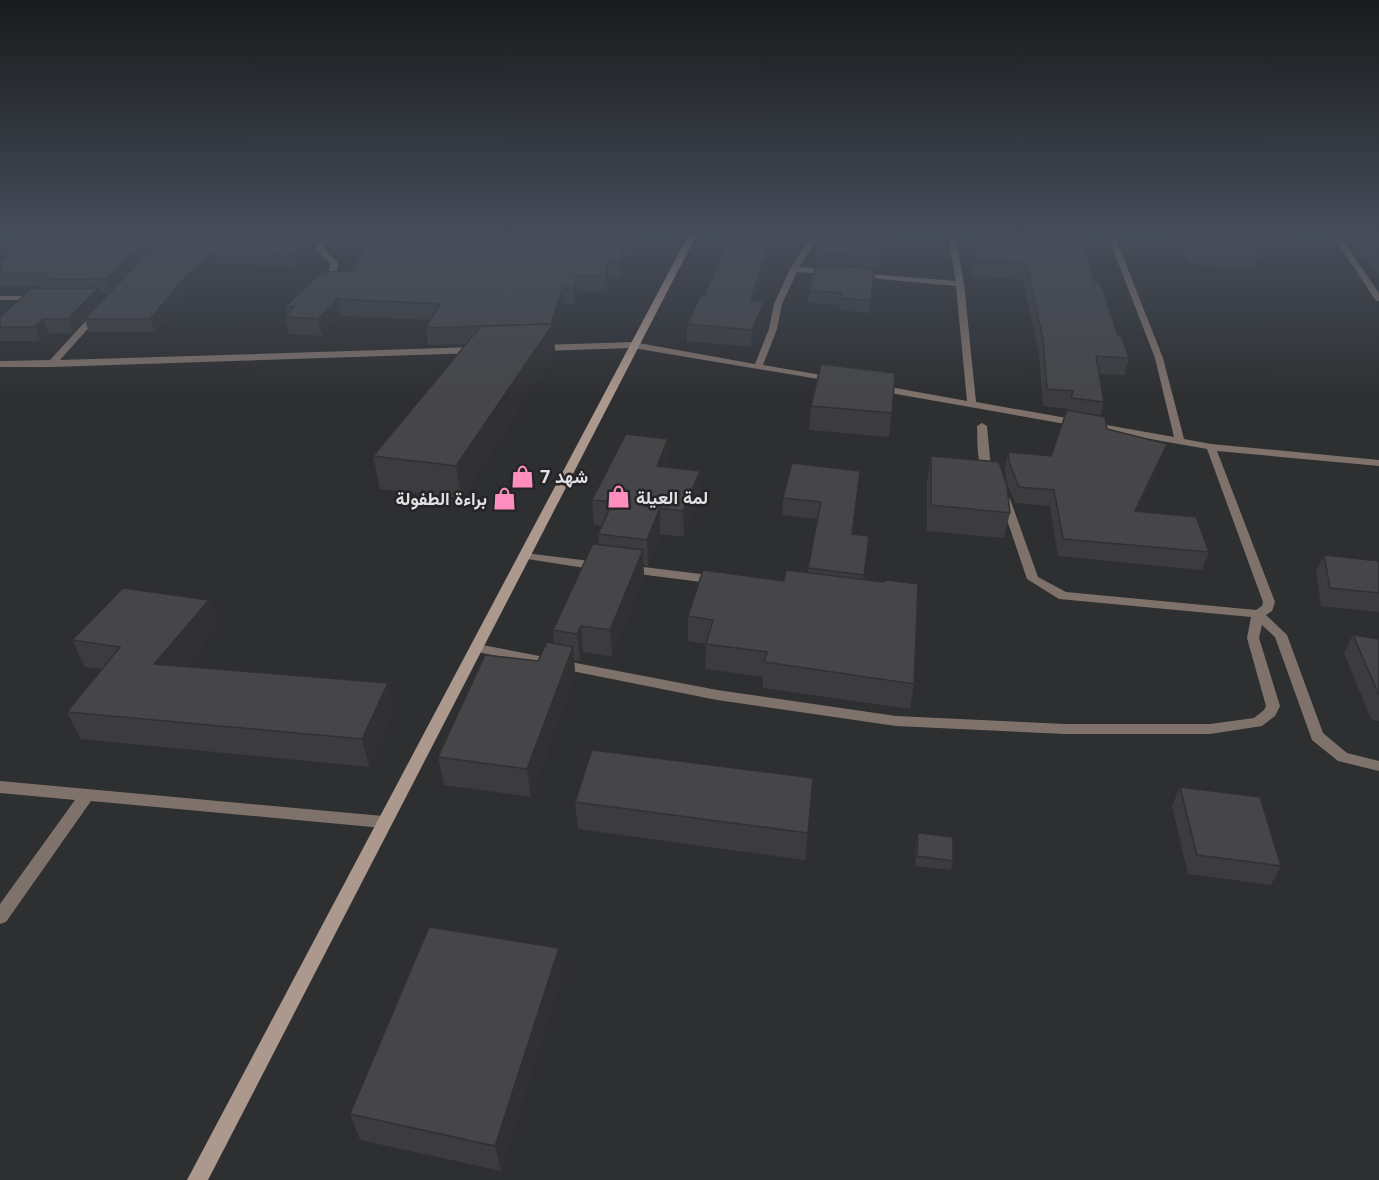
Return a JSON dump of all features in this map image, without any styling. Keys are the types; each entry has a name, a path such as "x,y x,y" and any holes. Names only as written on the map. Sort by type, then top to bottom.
{"main road":[{"path":"196,1180 663,289"}],"street":[{"path":"758,366 773,329 778,304 785,289"},
{"path":"961,289 972,405"},
{"path":"1132,289 1159,358 1180,442"},
{"path":"0,298 45,297"},
{"path":"51,364 105,306"},
{"path":"531,349 633,345 848,382"},
{"path":"0,364 484,350"},
{"path":"871,387 1211,447 1379,463"},
{"path":"982,426 986,469 1001,485 1033,579 1063,596 1258,614 1268,608 1268,595 1211,447"},
{"path":"525,556 726,582"},
{"path":"477,648 740,699 896,721 1065,729 1210,729 1257,722 1270,713 1273,706 1252,638 1258,614"},
{"path":"1258,614 1281,635 1317,736 1343,757 1379,765"},
{"path":"0,786 383,822"},
{"path":"0,917 87,795"}],"building":[{"path":"31,289 97,289 68,319 43,319 35,327 0,327 0,317"},
{"path":"113,289 175,289 150,319 84,319"},
{"path":"304,289 563,289 551,324 426,328 440,304 337,299 318,319 285,317 294,307 285,307"},
{"path":"707,289 754,289 751,300 764,301 752,330 687,324 701,295 705,295"},
{"path":"810,289 872,289 870,301 840,298 842,293 809,291"},
{"path":"1032,289 1102,289 1118,335 1121,335 1129,358 1096,356 1104,402 1071,398 1073,391 1047,389 1043,339"},
{"path":"553,324 456,466 373,456 481,326"},
{"path":"821,364 895,373 892,413 811,406"},
{"path":"1067,410 1105,417 1107,429 1167,444 1135,511 1196,517 1209,552 1063,539 1054,490 1019,487 1010,465 1008,452 1051,456"},
{"path":"626,434 668,439 657,466 700,471 683,511 660,508 647,540 598,534 613,502 592,500"},
{"path":"931,456 999,462 1007,486 1010,513 931,505"},
{"path":"792,463 860,471 852,534 869,536 864,575 808,568 821,502 783,498"},
{"path":"593,544 643,550 610,630 581,626 577,634 553,630"},
{"path":"1324,555 1379,561 1379,593 1330,588"},
{"path":"703,570 784,581 786,570 918,584 914,684 764,662 767,652 706,644 713,620 688,616"},
{"path":"123,588 209,600 154,664 388,683 362,739 67,712 120,647 72,640"},
{"path":"1353,635 1379,639 1379,695"},
{"path":"547,642 573,647 527,769 438,757 485,655 538,661"},
{"path":"592,750 813,778 808,833 575,802"},
{"path":"1180,787 1260,797 1281,866 1197,855"},
{"path":"918,833 953,837 953,861 917,856"},
{"path":"429,927 559,948 495,1146 350,1114"}],"place":[{"name":"شهد 7","path":"522,476"},
{"name":"لمة العيلة","path":"618,497"},
{"name":"براءة الطفولة","path":"505,498"}]}
